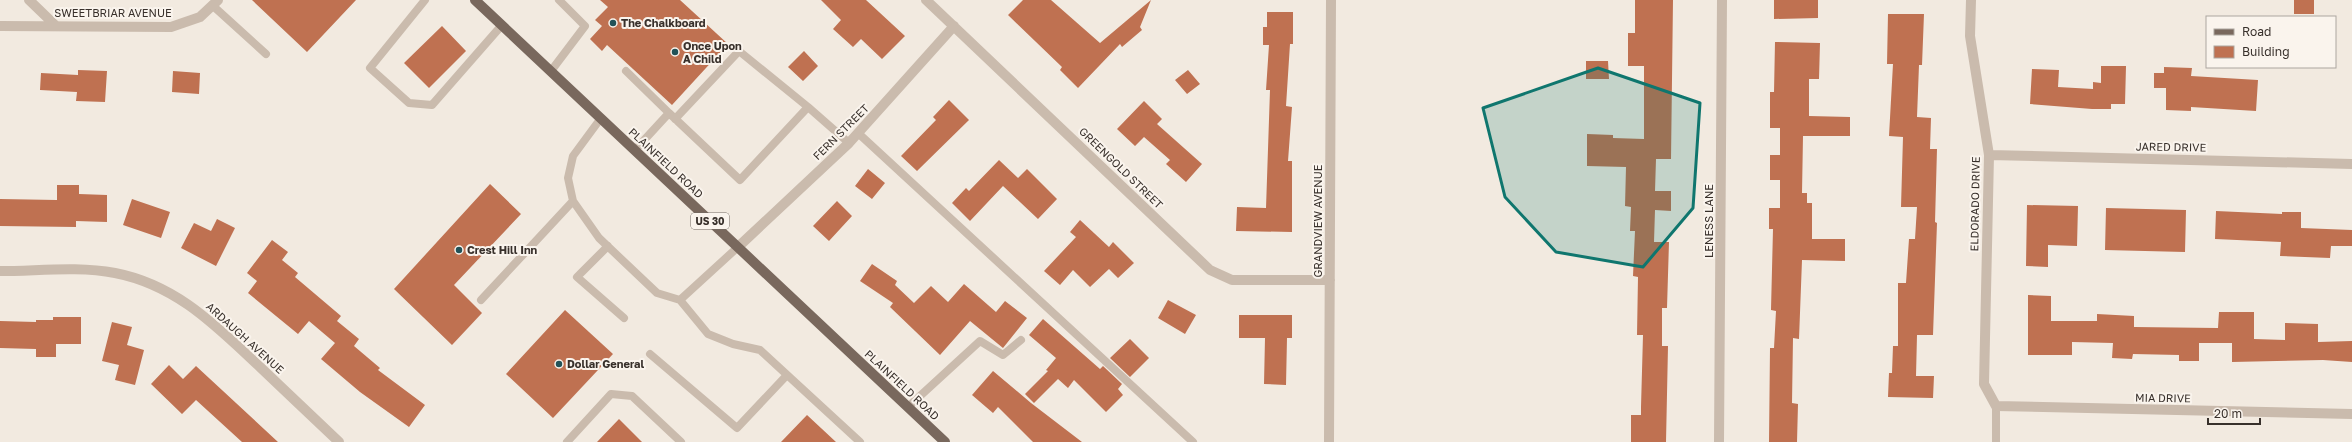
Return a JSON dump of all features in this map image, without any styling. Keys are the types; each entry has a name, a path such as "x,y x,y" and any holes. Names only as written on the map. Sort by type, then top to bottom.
{"main road":[{"name":"PLAINFIELD ROAD","path":"475,0 945,442"}],"street":[{"path":"29,0 56,26"},
{"name":"GREENGOLD STREET","path":"926,0 1210,270 1232,280 1330,280"},
{"name":"GRANDVIEW AVENUE","path":"1330,442 1331,0"},
{"name":"LENESS LANE","path":"1719,442 1722,0"},
{"name":"ELDORADO DRIVE","path":"1971,0 1970,36 1989,155 1984,384 1996,406"},
{"name":"SWEETBRIAR AVENUE","path":"0,26 172,27 200,17 215,3"},
{"name":"FERN STREET","path":"738,247 849,143 954,26"},
{"name":"JARED DRIVE","path":"1989,155 2352,164"},
{"name":"ARDAUGH AVENUE","path":"0,271 96,271 116,273 149,283 179,298 207,317 339,442"},
{"name":"MIA DRIVE","path":"1996,406 2352,414"}],"lane":[{"path":"425,0 370,68 409,103 432,105 502,26"},
{"path":"551,71 585,26 559,0"},
{"path":"215,3 266,54"},
{"path":"635,150 739,51 808,107 849,143"},
{"path":"626,71 740,180 808,107"},
{"path":"601,118 573,156 568,178 573,201 599,238 657,293 680,300 708,334 733,344 760,350 860,442"},
{"path":"858,133 1193,442"},
{"path":"481,300 573,201"},
{"path":"608,246 577,277 624,318"},
{"path":"680,300 738,247"},
{"path":"908,407 980,341 1003,355 1021,340"},
{"path":"650,354 737,428 787,375"},
{"path":"567,442 611,394 632,396 682,442"},
{"path":"1996,406 1996,442"}],"highlighted area":[{"path":"1598,68 1700,103 1693,208 1643,267 1556,252 1505,197 1483,108"}],"building":[{"path":"252,0 356,0 307,52"},
{"name":"Once Upon A Child","path":"600,0 680,0 728,44 672,105 607,45 602,51 590,39 602,26 595,20 608,7"},
{"path":"821,0 866,0 905,36 882,59 861,39 853,47 833,29 841,20"},
{"path":"1023,0 1051,0 1100,43 1151,0 1140,27 1142,30 1122,47 1120,44 1078,88 1060,70 1062,67 1008,15"},
{"path":"1635,0 1673,0 1671,159 1656,159 1655,191 1671,191 1671,211 1655,210 1654,242 1669,242 1667,308 1662,308 1662,346 1668,346 1666,442 1631,442 1631,415 1641,415 1643,335 1637,335 1638,277 1633,276 1635,231 1630,231 1631,207 1625,206 1626,167 1587,166 1587,134 1613,135 1613,138 1644,139 1644,66 1628,66 1628,33 1635,33"},
{"path":"1774,0 1818,0 1818,18 1774,19"},
{"path":"2294,0 2314,0 2314,14 2294,14"},
{"path":"1267,12 1293,12 1293,44 1290,44 1286,106 1292,107 1288,161 1292,161 1292,232 1236,231 1237,207 1266,208 1270,90 1266,90 1269,45 1263,45 1263,27 1267,27"},
{"path":"1888,14 1924,14 1922,65 1919,65 1917,117 1931,118 1930,149 1937,149 1935,222 1937,223 1933,335 1917,335 1916,376 1934,376 1933,398 1888,397 1889,373 1892,373 1893,346 1898,346 1898,283 1906,283 1909,239 1915,239 1917,207 1901,207 1903,137 1889,136 1893,64 1887,64"},
{"path":"442,26 466,51 429,88 404,63"},
{"path":"1775,42 1820,43 1819,79 1809,79 1809,116 1850,117 1850,136 1803,136 1802,193 1807,193 1807,203 1812,203 1812,239 1845,239 1845,261 1802,260 1799,339 1793,338 1792,403 1798,404 1797,442 1769,442 1770,348 1774,348 1776,311 1771,310 1773,229 1769,229 1769,208 1780,208 1780,180 1770,180 1770,155 1780,155 1780,128 1770,128 1770,92 1774,92"},
{"path":"804,51 818,66 803,81 788,67"},
{"path":"1586,61 1608,61 1609,79 1586,79"},
{"path":"2101,66 2126,66 2125,104 2111,104 2111,109 2092,109 2030,104 2032,69 2059,70 2058,87 2093,89 2093,82 2101,83"},
{"path":"2164,67 2192,68 2191,76 2258,80 2256,111 2191,107 2191,111 2166,110 2166,88 2154,88 2154,73 2164,73"},
{"path":"78,70 107,71 105,102 76,101 77,92 40,90 41,73 78,75"},
{"path":"1188,70 1200,84 1187,94 1175,80"},
{"path":"173,71 200,73 199,94 172,92"},
{"path":"949,100 969,120 917,171 901,156 936,120 933,117"},
{"path":"1144,101 1162,119 1157,124 1202,164 1186,182 1166,164 1170,160 1144,137 1135,146 1117,129"},
{"path":"999,160 1018,178 1027,169 1057,199 1038,219 1003,186 970,221 952,203 966,188 969,191"},
{"path":"868,169 885,183 872,199 855,186"},
{"name":"Crest Hill Inn","path":"490,184 521,214 454,285 482,313 452,345 394,289"},
{"path":"57,185 79,185 79,194 107,195 107,222 76,221 76,227 0,226 0,199 57,200"},
{"path":"132,199 170,212 161,238 123,225"},
{"path":"837,201 852,216 829,241 813,226"},
{"path":"2027,205 2078,206 2077,246 2048,245 2048,267 2026,266"},
{"path":"2106,208 2186,210 2185,252 2105,250"},
{"path":"2216,211 2282,214 2282,212 2301,212 2301,228 2352,230 2352,246 2331,246 2330,258 2280,256 2281,242 2215,239"},
{"path":"217,219 235,228 216,266 181,248 194,223 211,231"},
{"path":"1080,220 1109,247 1113,242 1134,263 1118,278 1109,269 1090,287 1073,270 1060,285 1044,271 1076,237 1070,232"},
{"path":"272,240 288,252 282,260 298,273 295,277 341,316 337,321 359,339 354,346 380,368 378,370 425,405 409,427 360,392 321,359 335,343 309,321 298,334 248,293 257,281 247,273"},
{"path":"872,264 897,281 895,285 914,303 931,286 948,302 964,284 996,312 1005,301 1027,318 1003,348 970,321 940,355 890,307 893,303 860,281"},
{"path":"2028,295 2051,296 2051,321 2097,321 2097,314 2134,316 2134,327 2218,328 2219,312 2254,312 2254,339 2285,340 2285,323 2318,324 2318,342 2352,341 2352,362 2323,360 2232,362 2232,343 2199,343 2199,361 2179,361 2179,355 2133,354 2132,359 2112,358 2113,343 2072,342 2072,355 2028,355"},
{"path":"1168,300 1196,315 1185,334 1158,318"},
{"name":"Dollar General","path":"565,310 613,354 553,418 506,374"},
{"path":"1239,315 1292,315 1292,338 1287,338 1286,385 1264,384 1265,338 1239,338"},
{"path":"53,317 81,317 81,344 56,344 56,357 36,357 36,349 0,348 0,321 36,322 36,320 53,320"},
{"path":"1043,319 1100,369 1103,366 1122,384 1118,389 1123,395 1106,412 1074,380 1068,388 1058,379 1034,403 1025,394 1048,371 1046,370 1056,358 1029,335"},
{"path":"112,322 132,327 127,345 144,350 135,385 115,380 119,365 102,361"},
{"path":"1130,339 1149,358 1130,377 1110,358"},
{"path":"169,365 183,379 196,366 278,442 242,442 196,400 182,414 151,384"},
{"path":"993,371 1031,403 1082,442 1033,442 998,407 993,413 972,395"},
{"path":"807,415 836,442 781,442"},
{"path":"619,419 642,442 597,442"}],"place":[{"name":"The Chalkboard","path":"613,23"},
{"name":"Once Upon A Child","path":"675,52"},
{"name":"Crest Hill Inn","path":"459,250"},
{"name":"Dollar General","path":"559,364"}]}
